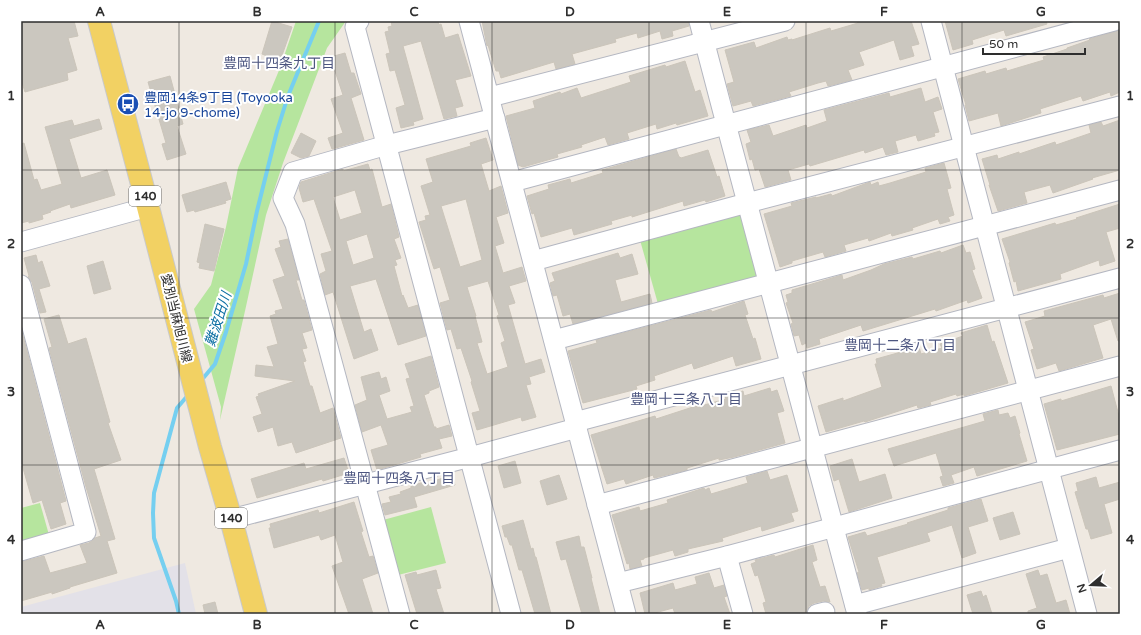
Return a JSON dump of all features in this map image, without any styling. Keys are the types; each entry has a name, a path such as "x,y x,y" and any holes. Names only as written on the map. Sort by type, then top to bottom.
{"main road":[{"name":"愛別当麻旭川線","path":"99,21 256,614"}],"street":[{"path":"359,21 355,27 511,614"},
{"path":"469,21 626,614"},
{"path":"700,21 726,124 856,610 1069,548"},
{"path":"490,98 785,21"},
{"path":"931,21 963,148 1007,307 1086,614"},
{"path":"512,182 726,124 943,68 1114,21"},
{"path":"533,261 1120,106"},
{"path":"400,614 295,224 283,198 293,172 387,145 495,118"},
{"path":"554,340 1120,190"},
{"path":"21,242 148,207"},
{"path":"231,519 470,458 576,425 790,364 1120,278"},
{"path":"21,286 86,532 21,551"},
{"path":"597,505 1120,366"},
{"path":"618,584 1120,450"},
{"path":"727,556 744,614"}],"shaded area":[{"path":"185,563 196,614 21,614 21,607"}],"green space":[{"path":"296,21 346,21 327,48 283,163 266,215 220,420 221,407 194,309 211,285 226,227 238,168 280,68"},
{"path":"747,203 769,282 660,311 638,233"},
{"path":"40,503 49,535 21,544 21,508"},
{"path":"431,507 446,563 398,575 383,520"}],"building":[{"path":"21,21 74,21 78,36 68,38 77,70 67,73 68,80 25,92 21,79"},
{"path":"272,21 292,27 280,61 262,54"},
{"path":"391,21 438,21 439,25 441,24 445,38 458,34 471,76 455,80 463,106 455,108 457,116 444,119 421,41 403,46 423,119 413,122 414,125 401,128 396,108 405,105 395,70 390,71 386,54 390,53 385,32 389,31 388,27 392,26"},
{"path":"482,21 688,21 689,26 672,31 673,36 662,39 660,31 638,38 637,33 615,39 616,42 572,54 575,64 556,69 554,62 501,78 499,71 496,71 488,45 487,46"},
{"path":"857,21 911,21 919,44 911,46 914,56 900,60 894,40 859,52 864,65 848,70 852,80 828,86 826,81 789,92 791,96 753,106 751,101 733,106 727,84 734,82 725,50 754,42 756,48 787,37 788,40 792,40 830,28 831,31 858,23"},
{"path":"945,21 1046,21 1047,24 1006,36 1004,30 972,40 973,44 953,50"},
{"path":"1120,30 1120,92 1111,96 1110,92 1083,101 1081,96 1040,109 1041,113 1001,126 998,113 969,121 958,79 985,71 986,74 1006,68 1007,71 1044,60 1043,57 1090,40 1089,39"},
{"path":"345,53 351,73 354,73 361,94 351,98 364,140 332,149 328,138 343,133 331,99 343,95 332,62 334,56"},
{"path":"685,61 695,92 700,90 708,116 657,129 656,124 627,133 629,139 608,145 605,137 581,145 582,147 557,154 558,157 523,167 518,165 506,116 535,108 533,101 560,92 561,94 577,88 581,98 631,82 629,76 665,65 666,67"},
{"path":"170,76 183,124 177,126 186,154 167,160 162,144 166,143 148,82"},
{"path":"921,88 925,102 938,97 942,109 933,112 939,132 934,133 935,136 918,141 916,135 895,141 898,152 886,155 883,147 865,153 864,150 810,166 809,164 788,170 791,180 765,187 759,169 755,170 752,159 750,160 746,144 751,142 747,130 769,125 773,136 806,125 807,128 827,121 824,110 889,93 890,97"},
{"path":"99,119 102,129 69,139 81,178 107,170 115,195 71,208 70,204 42,215 43,219 29,223 29,221 21,223 21,144 24,143 34,180 37,179 41,190 62,184 45,127 72,120 74,126"},
{"path":"1120,120 1120,170 1092,178 1093,179 1053,193 1050,185 1024,192 1027,203 998,211 982,159 997,155 998,159 1019,152 1019,154 1055,142 1056,145 1091,133 1089,125 1101,122 1103,126"},
{"path":"301,133 316,141 309,156 301,158 291,153"},
{"path":"486,138 493,160 481,164 489,191 501,186 508,213 496,217 504,243 495,246 503,273 522,267 526,281 509,286 515,303 508,305 525,364 541,359 545,372 529,377 531,384 526,385 536,417 522,421 521,417 477,430 472,413 480,411 471,382 472,381 461,348 457,349 451,329 447,330 440,303 450,300 440,267 434,269 419,222 426,220 425,216 430,215 421,186 433,182 426,159 471,146 470,143","holes":["466,199 482,260 460,267 441,206","488,281 499,315 497,316 505,341 501,343 508,367 487,374 477,343 482,342 467,287"]},
{"path":"676,149 679,157 681,158 708,150 717,177 719,176 725,196 706,202 705,200 684,206 683,201 632,217 632,215 611,221 612,224 574,235 572,228 541,237 527,196 549,189 548,185 570,179 571,183 603,173 602,170"},
{"path":"944,163 951,188 947,189 954,215 948,217 950,221 940,224 938,219 912,228 913,230 892,236 891,233 869,241 868,238 844,245 846,251 825,257 823,252 792,261 792,263 780,267 764,214 792,206 791,203 831,194 832,196 870,182 871,185 878,182 879,186 890,183 926,172 925,168"},
{"path":"368,164 370,170 372,169 382,207 391,204 399,237 394,239 401,258 395,260 397,265 394,266 402,296 403,295 408,308 418,305 426,336 398,345 376,279 350,286 364,332 371,329 378,350 354,359 333,292 325,295 320,274 326,271 321,254 332,251 314,199 303,202 299,188 301,182 343,169 343,171","holes":["355,190 362,213 340,220 333,197","367,234 374,258 353,265 346,241"]},
{"path":"226,182 231,199 225,201 226,203 195,212 194,210 187,212 182,195"},
{"path":"1120,204 1120,228 1106,232 1115,261 1100,266 1099,260 1060,274 1061,279 1018,291 1002,239 1055,223 1056,225 1077,219 1076,218"},
{"path":"205,224 224,229 214,271 199,268 200,263 197,262"},
{"path":"288,239 299,280 296,280 302,300 304,300 312,330 302,333 307,348 302,349 306,361 303,362 320,413 333,408 341,438 296,453 292,442 278,446 273,427 258,432 253,417 262,414 256,397 259,396 258,394 295,381 255,376 256,365 274,367 267,347 278,344 270,316 276,314 275,311 283,309 273,280 285,276 275,249 281,247 279,241"},
{"path":"963,245 966,253 970,252 975,269 972,270 982,298 968,303 967,300 936,311 935,309 863,331 861,325 819,339 820,344 807,348 806,343 802,345 799,335 794,336 791,324 793,323 786,303 788,302 786,295 792,293 792,290 842,275 843,280 884,264 912,257 913,259 940,251 941,253"},
{"path":"618,253 620,258 632,254 638,274 615,280 621,302 650,294 652,303 573,324 570,314 563,316 557,295 553,296 550,283 555,281 552,273"},
{"path":"36,255 38,263 42,261 50,286 39,289 46,312 40,313 32,282 28,277 24,258"},
{"path":"103,261 111,289 94,294 87,266"},
{"path":"1120,293 1120,341 1118,341 1111,319 1093,325 1103,358 1059,371 1056,363 1037,369 1031,350 1034,349 1025,322 1045,316 1044,311 1103,295 1104,298"},
{"path":"744,301 748,314 745,315 753,339 755,338 761,359 736,366 733,356 694,369 692,363 654,376 655,380 636,386 637,389 583,403 568,351 597,343 596,340 711,310 712,312"},
{"path":"59,315 68,344 86,338 110,422 108,423 121,460 94,469 115,539 107,541 117,573 52,594 52,592 21,601 21,562 44,556 50,573 87,563 80,545 89,543 95,538 101,536 86,487 49,348 52,347 44,319"},
{"path":"987,325 1008,383 964,396 964,394 957,396 956,394 930,402 931,405 918,408 917,405 865,422 864,421 826,432 818,406 843,398 843,401 882,387 875,364 877,364 876,359 919,347 921,354 942,348 940,344 963,336 961,333"},
{"path":"21,328 66,501 60,503 66,524 51,529 42,500 33,503 21,461"},
{"path":"431,356 439,387 424,395 434,427 436,427 436,429 449,425 452,436 439,439 442,448 420,454 421,457 377,470 371,450 388,445 381,425 362,432 355,405 367,400 361,377 379,372 381,379 386,377 390,391 379,395 387,419 412,412 410,407 414,406 406,379 410,378 405,364"},
{"path":"1111,386 1120,420 1120,434 1057,450 1044,404 1061,399 1061,401"},
{"path":"770,388 771,392 777,390 784,411 777,413 785,443 734,457 719,460 719,458 687,468 687,470 654,478 653,475 626,484 624,479 607,484 591,435 655,416 656,419 696,406 697,407 726,399 725,396 743,391 744,396"},
{"path":"998,410 999,415 1008,413 1010,418 1015,416 1027,461 977,476 974,467 951,475 954,483 943,486 940,477 943,476 936,453 894,466 888,449 985,421 983,414"},
{"path":"344,458 349,473 323,481 322,479 257,498 251,479 304,463 306,469"},
{"path":"852,459 859,482 885,474 892,498 849,512 839,479 834,481 830,466"},
{"path":"515,461 521,483 504,488 498,466"},
{"path":"767,471 770,480 787,475 798,511 791,513 794,521 762,531 761,526 722,538 723,541 688,549 688,552 675,556 673,550 644,558 640,560 642,566 630,569 629,563 627,564 612,515 639,507 640,511 668,503 667,500 704,488 705,490 709,488 711,494 748,483 746,477"},
{"path":"452,475 455,485 414,497 417,507 385,515 382,504 391,502 389,497 401,494 400,492 411,488 411,486 424,482 425,484"},
{"path":"559,475 567,499 547,505 540,481"},
{"path":"1096,477 1099,488 1120,482 1120,499 1104,504 1112,533 1091,539 1088,529 1086,529 1075,492 1078,491 1076,483"},
{"path":"981,499 988,521 968,527 976,553 962,558 952,525 927,533 930,541 877,557 885,583 881,584 882,586 869,590 869,588 862,590 857,573 859,572 848,537 865,532 867,536 908,524 907,523 948,510 948,508"},
{"path":"354,502 369,557 373,556 378,573 362,579 373,614 349,614 332,566 343,562 335,535 321,540 319,535 274,548 269,528 271,528 270,524 318,510 319,513"},
{"path":"1013,512 1020,534 1000,540 993,518"},
{"path":"523,520 531,549 533,548 536,557 551,614 535,614 522,570 519,570 512,545 510,545 507,537 505,537 502,526"},
{"path":"579,536 581,547 584,547 600,614 582,614 566,559 561,560 556,542"},
{"path":"813,545 817,560 812,562 820,587 825,586 830,602 823,601 814,603 809,606 806,612 798,614 766,614 763,603 766,602 758,575 755,576 751,564 756,562 755,560 774,555 775,557"},
{"path":"436,570 441,588 436,589 444,614 417,614 405,575 416,572 417,575"},
{"path":"1038,570 1040,576 1047,574 1056,603 1066,600 1070,614 1028,614 1028,611 1037,608 1026,574"},
{"path":"709,573 714,588 724,585 727,596 724,597 730,614 675,614 673,608 651,614 645,614 640,593 673,583 675,590 697,584 695,577"},
{"path":"981,591 983,597 986,595 992,614 973,614 967,595"},
{"path":"215,602 218,614 205,614 203,605"}],"waterway":[{"name":"難波田川","path":"200,382 215,364 226,332 246,264 257,211 277,131 288,96 319,21"},
{"name":"難波田川","path":"179,614 176,601 154,538 153,513 154,493 177,408 189,394"}],"place":[{"name":"豊岡14条9丁目 (Toyooka 14-jo 9-chome)","path":"128,104"}],"district":[{"name":"豊岡十四条九丁目","path":"279,63"},
{"name":"豊岡十二条八丁目","path":"900,345"},
{"name":"豊岡十三条八丁目","path":"686,399"},
{"name":"豊岡十四条八丁目","path":"399,478"}]}
